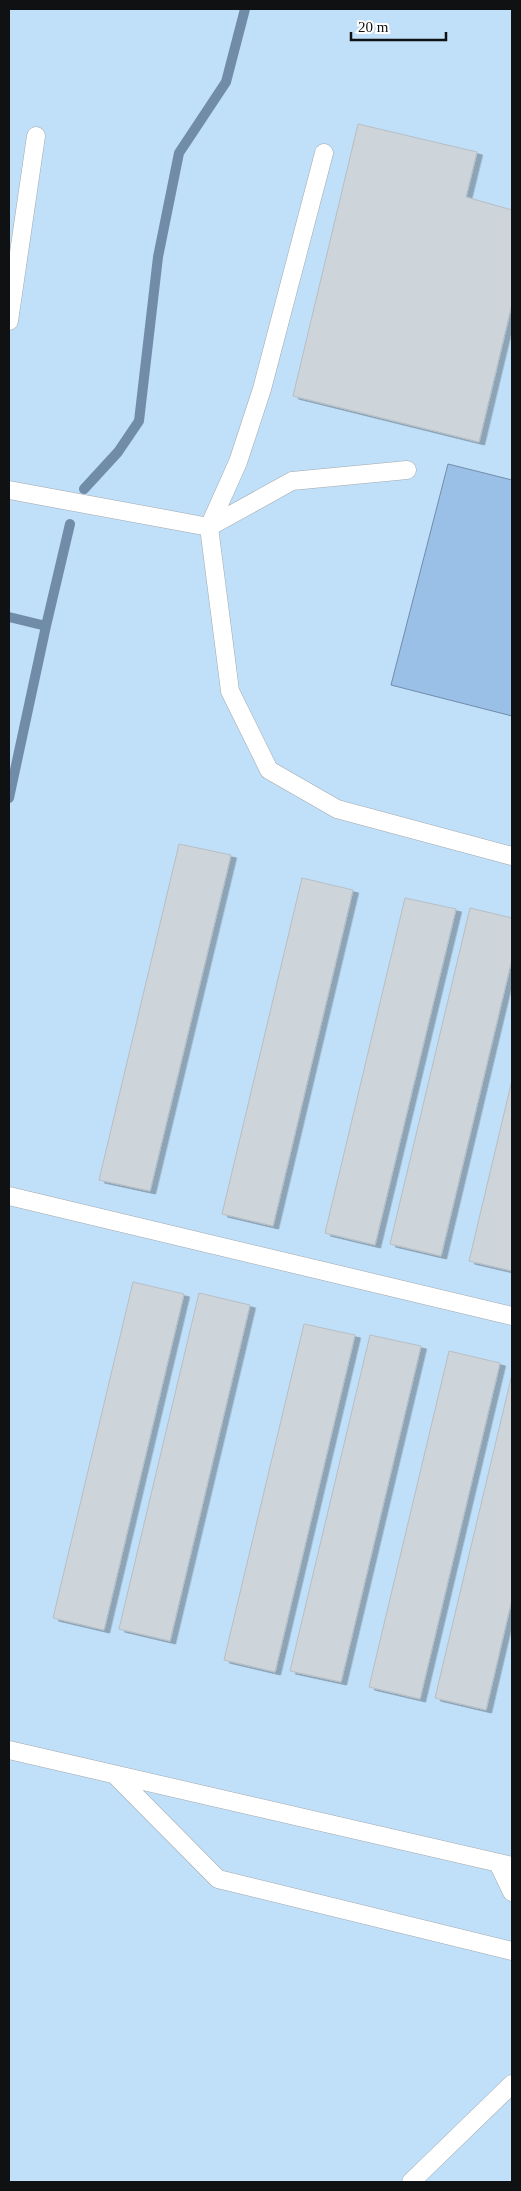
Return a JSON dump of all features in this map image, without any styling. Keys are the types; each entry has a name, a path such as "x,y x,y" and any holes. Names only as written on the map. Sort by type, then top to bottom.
{"lane":[{"path":"9,322 36,136"},
{"path":"324,153 262,389 238,462 209,526 230,692 269,770 337,808 512,856"},
{"path":"9,490 209,526 292,481 407,470"},
{"path":"9,1196 512,1316"},
{"path":"9,1750 505,1865 512,1892"},
{"path":"114,1774 218,1879 512,1951"},
{"path":"411,2182 512,2084"}],"shaded area":[{"path":"9,9 512,9 512,2182 9,2182"},
{"path":"448,464 512,480 512,716 391,685"}],"building":[{"path":"358,124 477,152 466,197 512,210 512,304 479,442 293,396"},
{"path":"179,844 231,855 150,1191 99,1180"},
{"path":"302,878 353,890 273,1226 222,1214"},
{"path":"405,898 456,909 375,1245 325,1233"},
{"path":"470,908 512,918 512,959 441,1256 390,1244"},
{"path":"512,1080 512,1271 469,1261"},
{"path":"133,1282 184,1294 104,1630 53,1618"},
{"path":"199,1293 250,1305 170,1641 119,1629"},
{"path":"304,1324 355,1335 275,1672 224,1660"},
{"path":"370,1335 421,1346 341,1682 290,1671"},
{"path":"449,1351 500,1363 420,1699 369,1687"},
{"path":"512,1374 512,1599 486,1710 435,1698"}],"waterway":[{"path":"84,489 118,452 139,421 158,257 179,153 226,82 245,9"},
{"path":"9,798 70,524"},
{"path":"9,617 46,626"}]}
